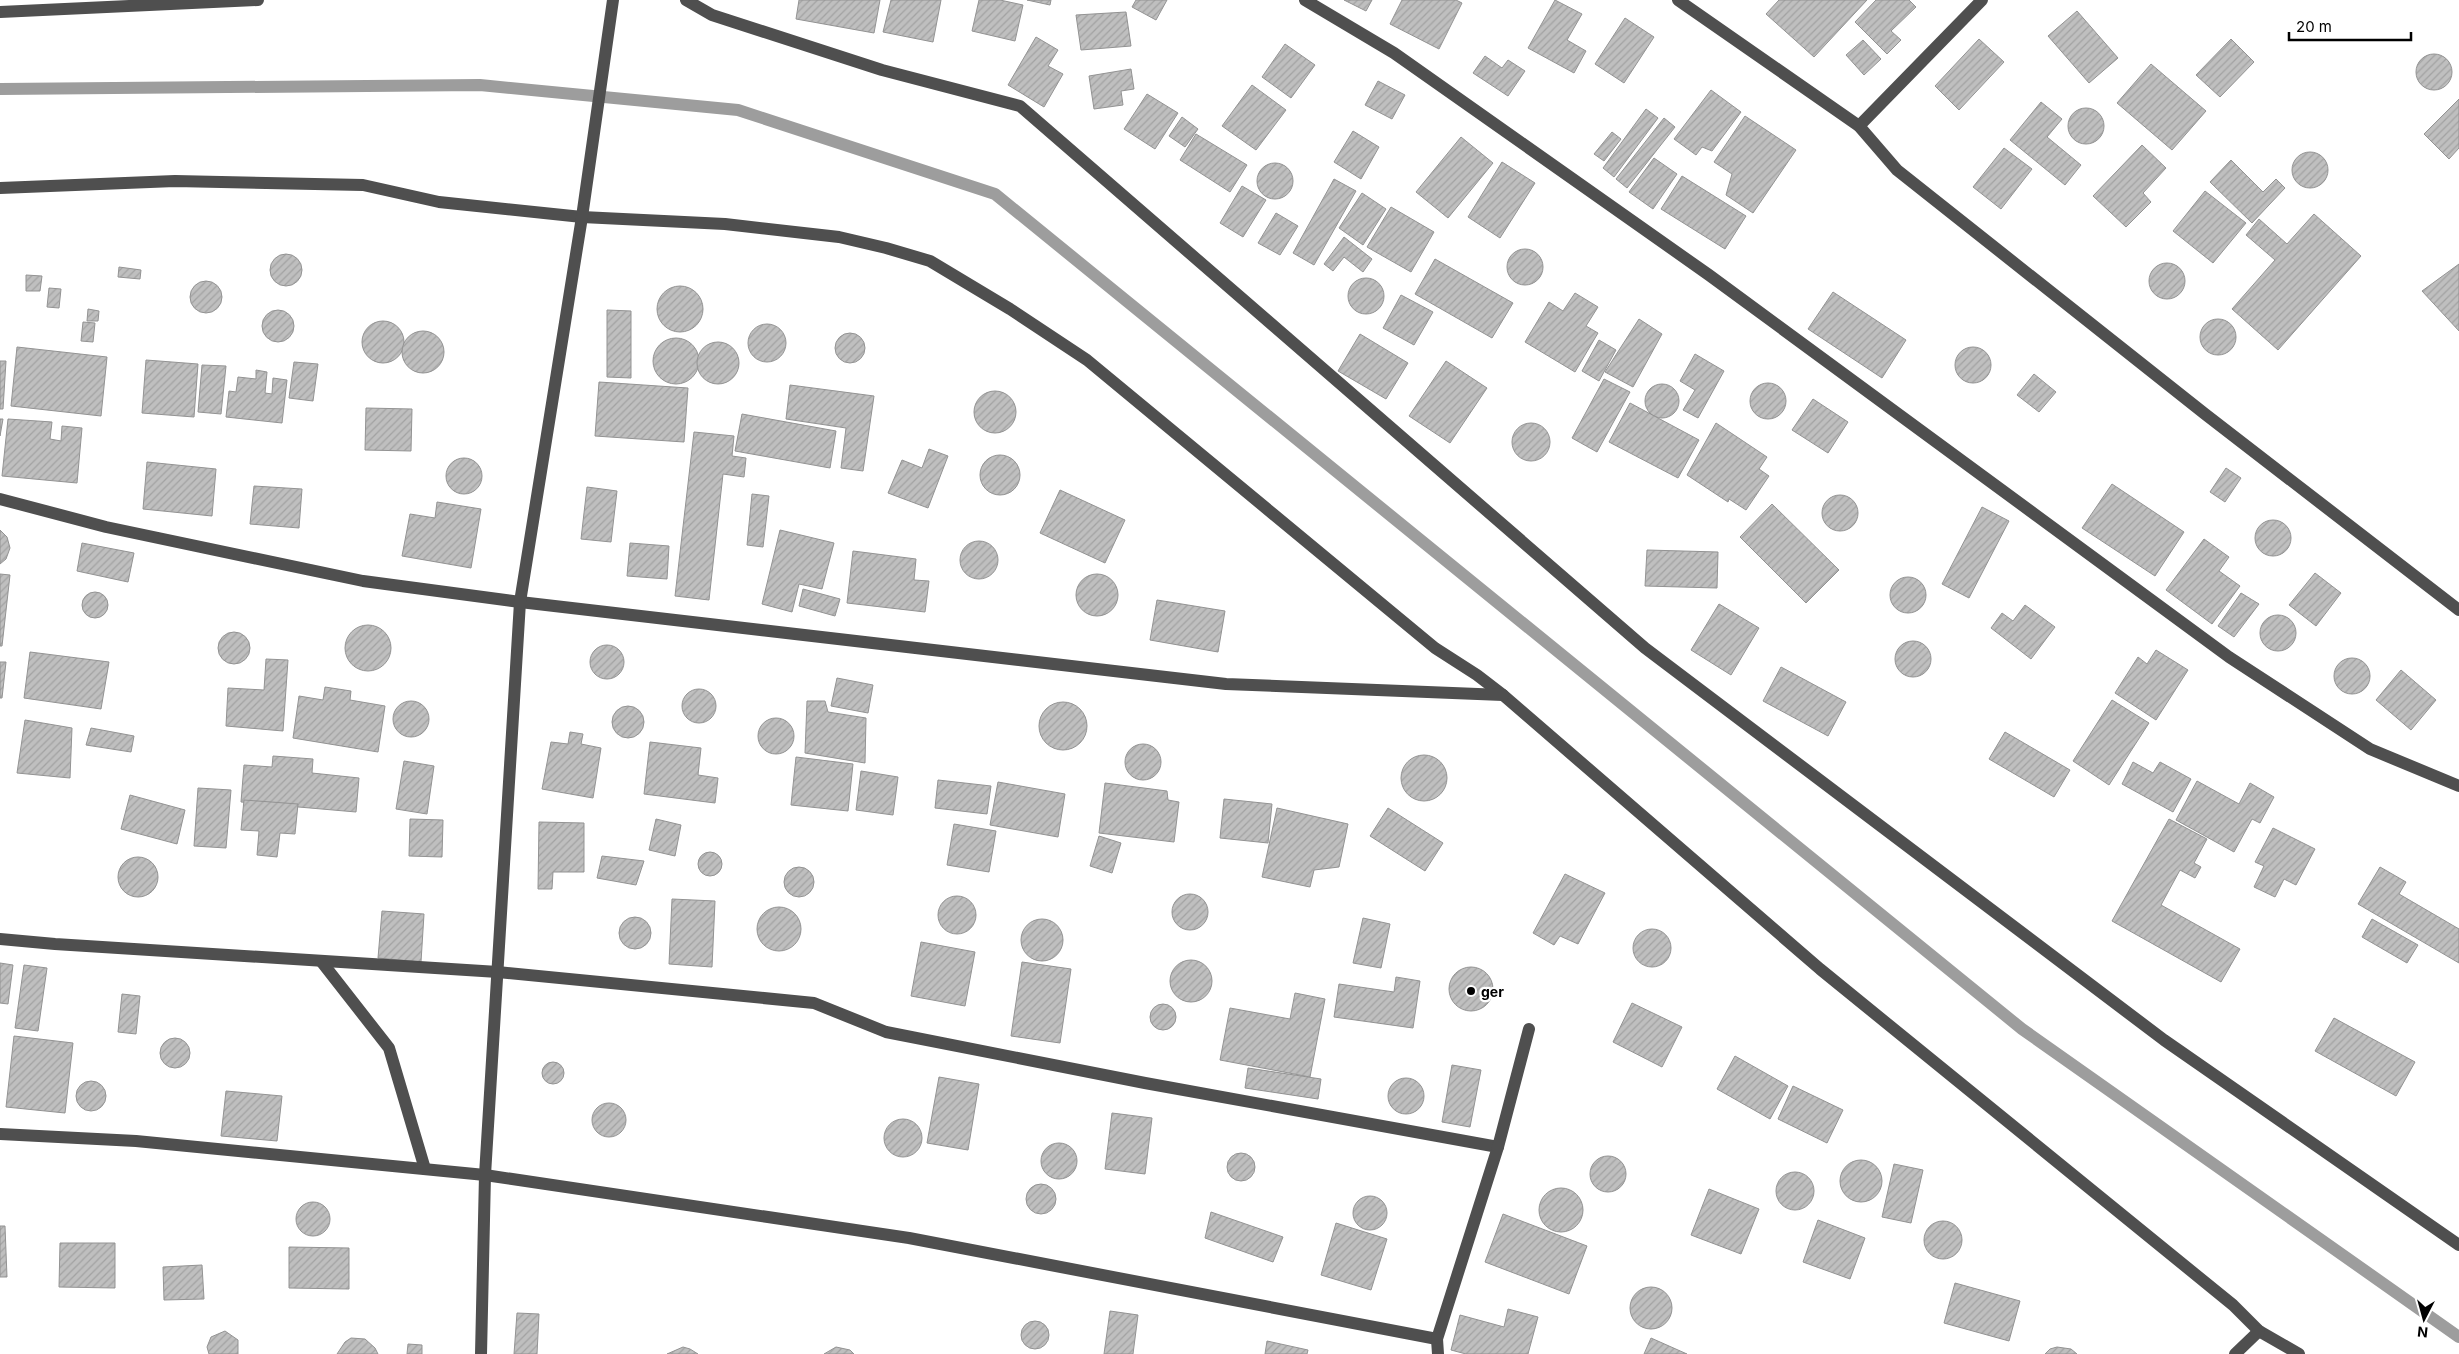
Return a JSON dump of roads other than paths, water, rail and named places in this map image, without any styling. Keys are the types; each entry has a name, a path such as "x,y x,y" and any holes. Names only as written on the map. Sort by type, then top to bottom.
{"street":[{"path":"0,12 258,0"},
{"path":"481,1354 485,1175 520,602 582,217 613,0"},
{"path":"686,0 712,15 882,70 1020,106 1645,648 2164,1040 2459,1245"},
{"path":"1305,0 1394,53 1701,269 2229,657 2370,749 2459,786"},
{"path":"1678,0 1859,126 1897,170 2205,414 2459,610"},
{"path":"1859,126 1982,0"},
{"path":"0,188 175,181 363,185 439,202 582,217 725,224 839,237 930,261 1010,309 1088,360 1435,648 1477,675 1503,695 1820,969 2233,1305 2259,1331 2299,1354"},
{"path":"0,499 106,527 363,581 520,602 1226,684 1503,695"},
{"path":"0,939 498,972 814,1003 886,1032 1145,1083 1498,1147"},
{"path":"321,961 389,1048 425,1169"},
{"path":"1438,1354 1437,1339 1498,1147 1530,1029"},
{"path":"0,1134 136,1141 485,1175 909,1238 1437,1339"},
{"path":"2235,1354 2259,1331"}],"waterway":[{"path":"0,89 480,85 738,110 995,194 2022,1029 2459,1337"}],"place":[{"name":"ger","path":"1471,991"}]}
